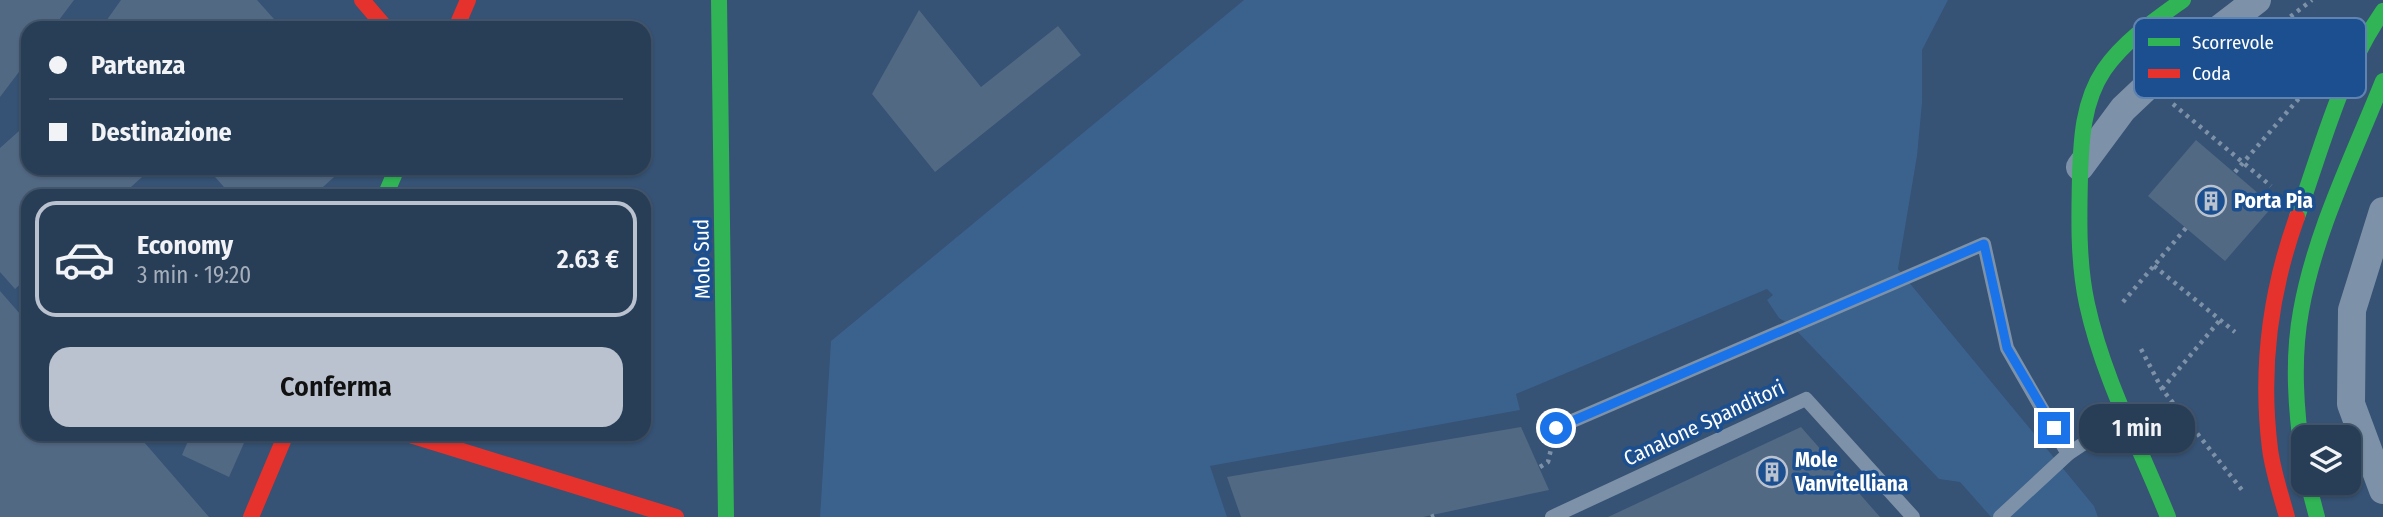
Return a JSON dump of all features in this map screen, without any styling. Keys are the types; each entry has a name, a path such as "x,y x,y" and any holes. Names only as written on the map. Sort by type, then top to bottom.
{"street":[{"path":"362,0 380,21"},
{"path":"459,21 468,0"},
{"name":"Molo Sud","path":"719,0 726,517"},
{"path":"2159,18 2183,0"},
{"path":"2234,18 2257,0"},
{"path":"2366,39 2383,11"},
{"path":"2134,38 2103,71 2083,117 2080,249 2087,303 2106,365 2168,517"},
{"path":"2300,425 2297,339 2311,274 2383,81"},
{"path":"2080,167 2123,109 2135,98"},
{"path":"2287,517 2270,452 2266,352 2286,240 2340,98"},
{"path":"2383,211 2351,310 2351,404 2383,490"},
{"path":"251,517 283,441"},
{"path":"430,441 676,517"},
{"path":"2311,495 2317,517"}],"lane":[{"path":"1556,428 1984,244 2007,348 2065,457"},
{"name":"Canalone Spanditori","path":"1552,517 1806,399 1913,517"},
{"path":"2000,517 2065,457 2086,442 2130,426"}],"path":[{"path":"2287,18 2312,0"},
{"path":"2163,107 2174,98"},
{"path":"2235,172 2299,98"},
{"path":"2169,101 2280,193"},
{"path":"2116,295 2120,305 2186,228"},
{"path":"2154,266 2244,339"},
{"path":"2162,389 2220,320"},
{"path":"2138,343 2162,389 2246,495"},
{"path":"2169,420 2176,428"}],"water":[{"path":"1244,0 1948,0 1922,50 1922,103 1917,156 1898,269 2094,506 2098,517 1991,517 1960,482 1939,479 1792,326 1779,318 1767,300 1773,295 1767,289 1516,394 1520,410 1210,466 1227,517 820,517 831,341"}],"building":[{"path":"0,0 74,0 58,21 21,21 21,69 0,97"},
{"path":"121,0 257,0 276,21 106,21"},
{"path":"919,10 981,87 1058,26 1081,55 935,172 872,94"},
{"path":"21,129 21,175 144,175 129,189 21,189 21,283 15,289 0,272 0,148"},
{"name":"Porta Pia","path":"2196,140 2273,206 2225,261 2148,196"},
{"path":"213,175 336,175 321,189 226,189"},
{"path":"0,291 21,315 21,441 143,441 209,517 0,517"},
{"path":"1521,427 1549,490 1423,517 1241,517 1227,477"},
{"name":"Mole Vanvitelliana","path":"1801,427 1880,517 1608,517"},
{"path":"188,441 245,441 229,477 182,455"}],"traffic: fast":[{"path":"719,0 726,517"},
{"path":"2158,18 2183,0"},
{"path":"2366,38 2383,11"},
{"path":"2134,37 2104,70 2097,82 2084,121 2079,225 2082,273 2087,304 2102,359 2168,517"},
{"path":"2298,425 2296,386 2298,329 2307,282 2325,223 2383,81"},
{"path":"2297,217 2339,98"},
{"path":"388,189 394,175"},
{"path":"2311,495 2317,517"}],"traffic: jam":[{"path":"362,0 380,21"},
{"path":"459,21 468,0"},
{"path":"2287,517 2270,449 2266,390 2274,302 2297,217"},
{"path":"251,517 283,441"},
{"path":"430,441 676,517"}],"place":[{"name":"Porta Pia","path":"2211,201"},
{"name":"Mole Vanvitelliana","path":"1772,472"}],"route":[{"path":"1556,428 1984,244 2007,348 2054,428"}]}
